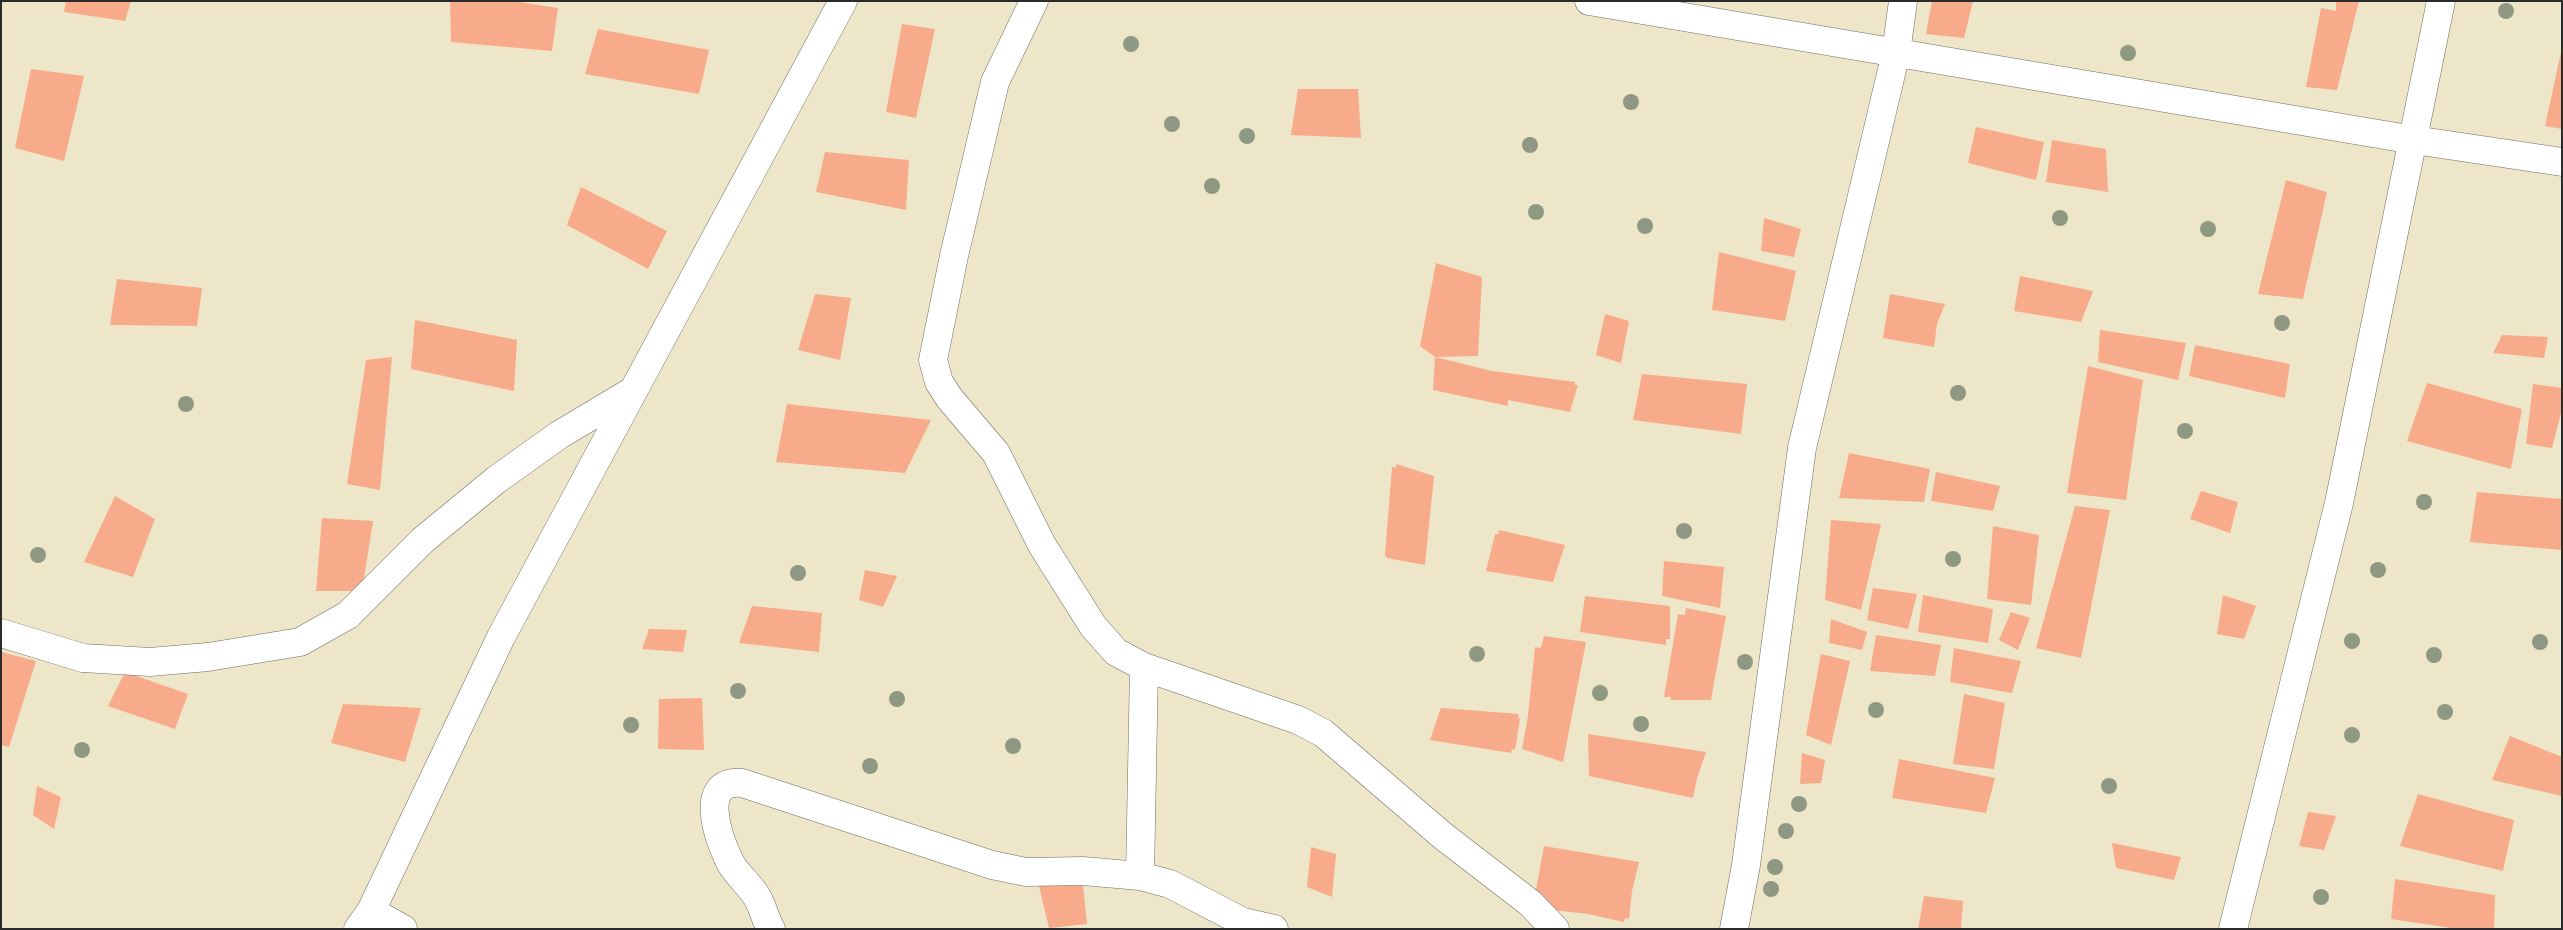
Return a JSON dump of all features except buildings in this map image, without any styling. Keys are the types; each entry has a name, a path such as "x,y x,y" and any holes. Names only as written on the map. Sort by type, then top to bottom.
{"street":[{"path":"402,929 365,920 501,637 631,392 843,1"},
{"path":"1034,1 995,82 954,256 933,360 939,382 950,399 996,453 1042,545 1093,626 1116,652 1144,667 1298,720 1323,733 1443,836 1530,903 1555,929"},
{"path":"1590,1 2414,140 2562,162"},
{"path":"1734,929 1746,865 1802,448 1896,53 1903,1"},
{"path":"2233,929 2339,503 2441,1"},
{"path":"1,633 82,658 150,662 208,656 300,642 348,615 423,540 496,480 559,435 631,392"},
{"path":"1140,876 1144,667"},
{"path":"771,929 758,900 732,866 720,836 714,807 715,795 723,786 731,782 742,783 992,865 1026,872 1083,871 1140,876 1170,884 1243,922 1274,929"}]}
